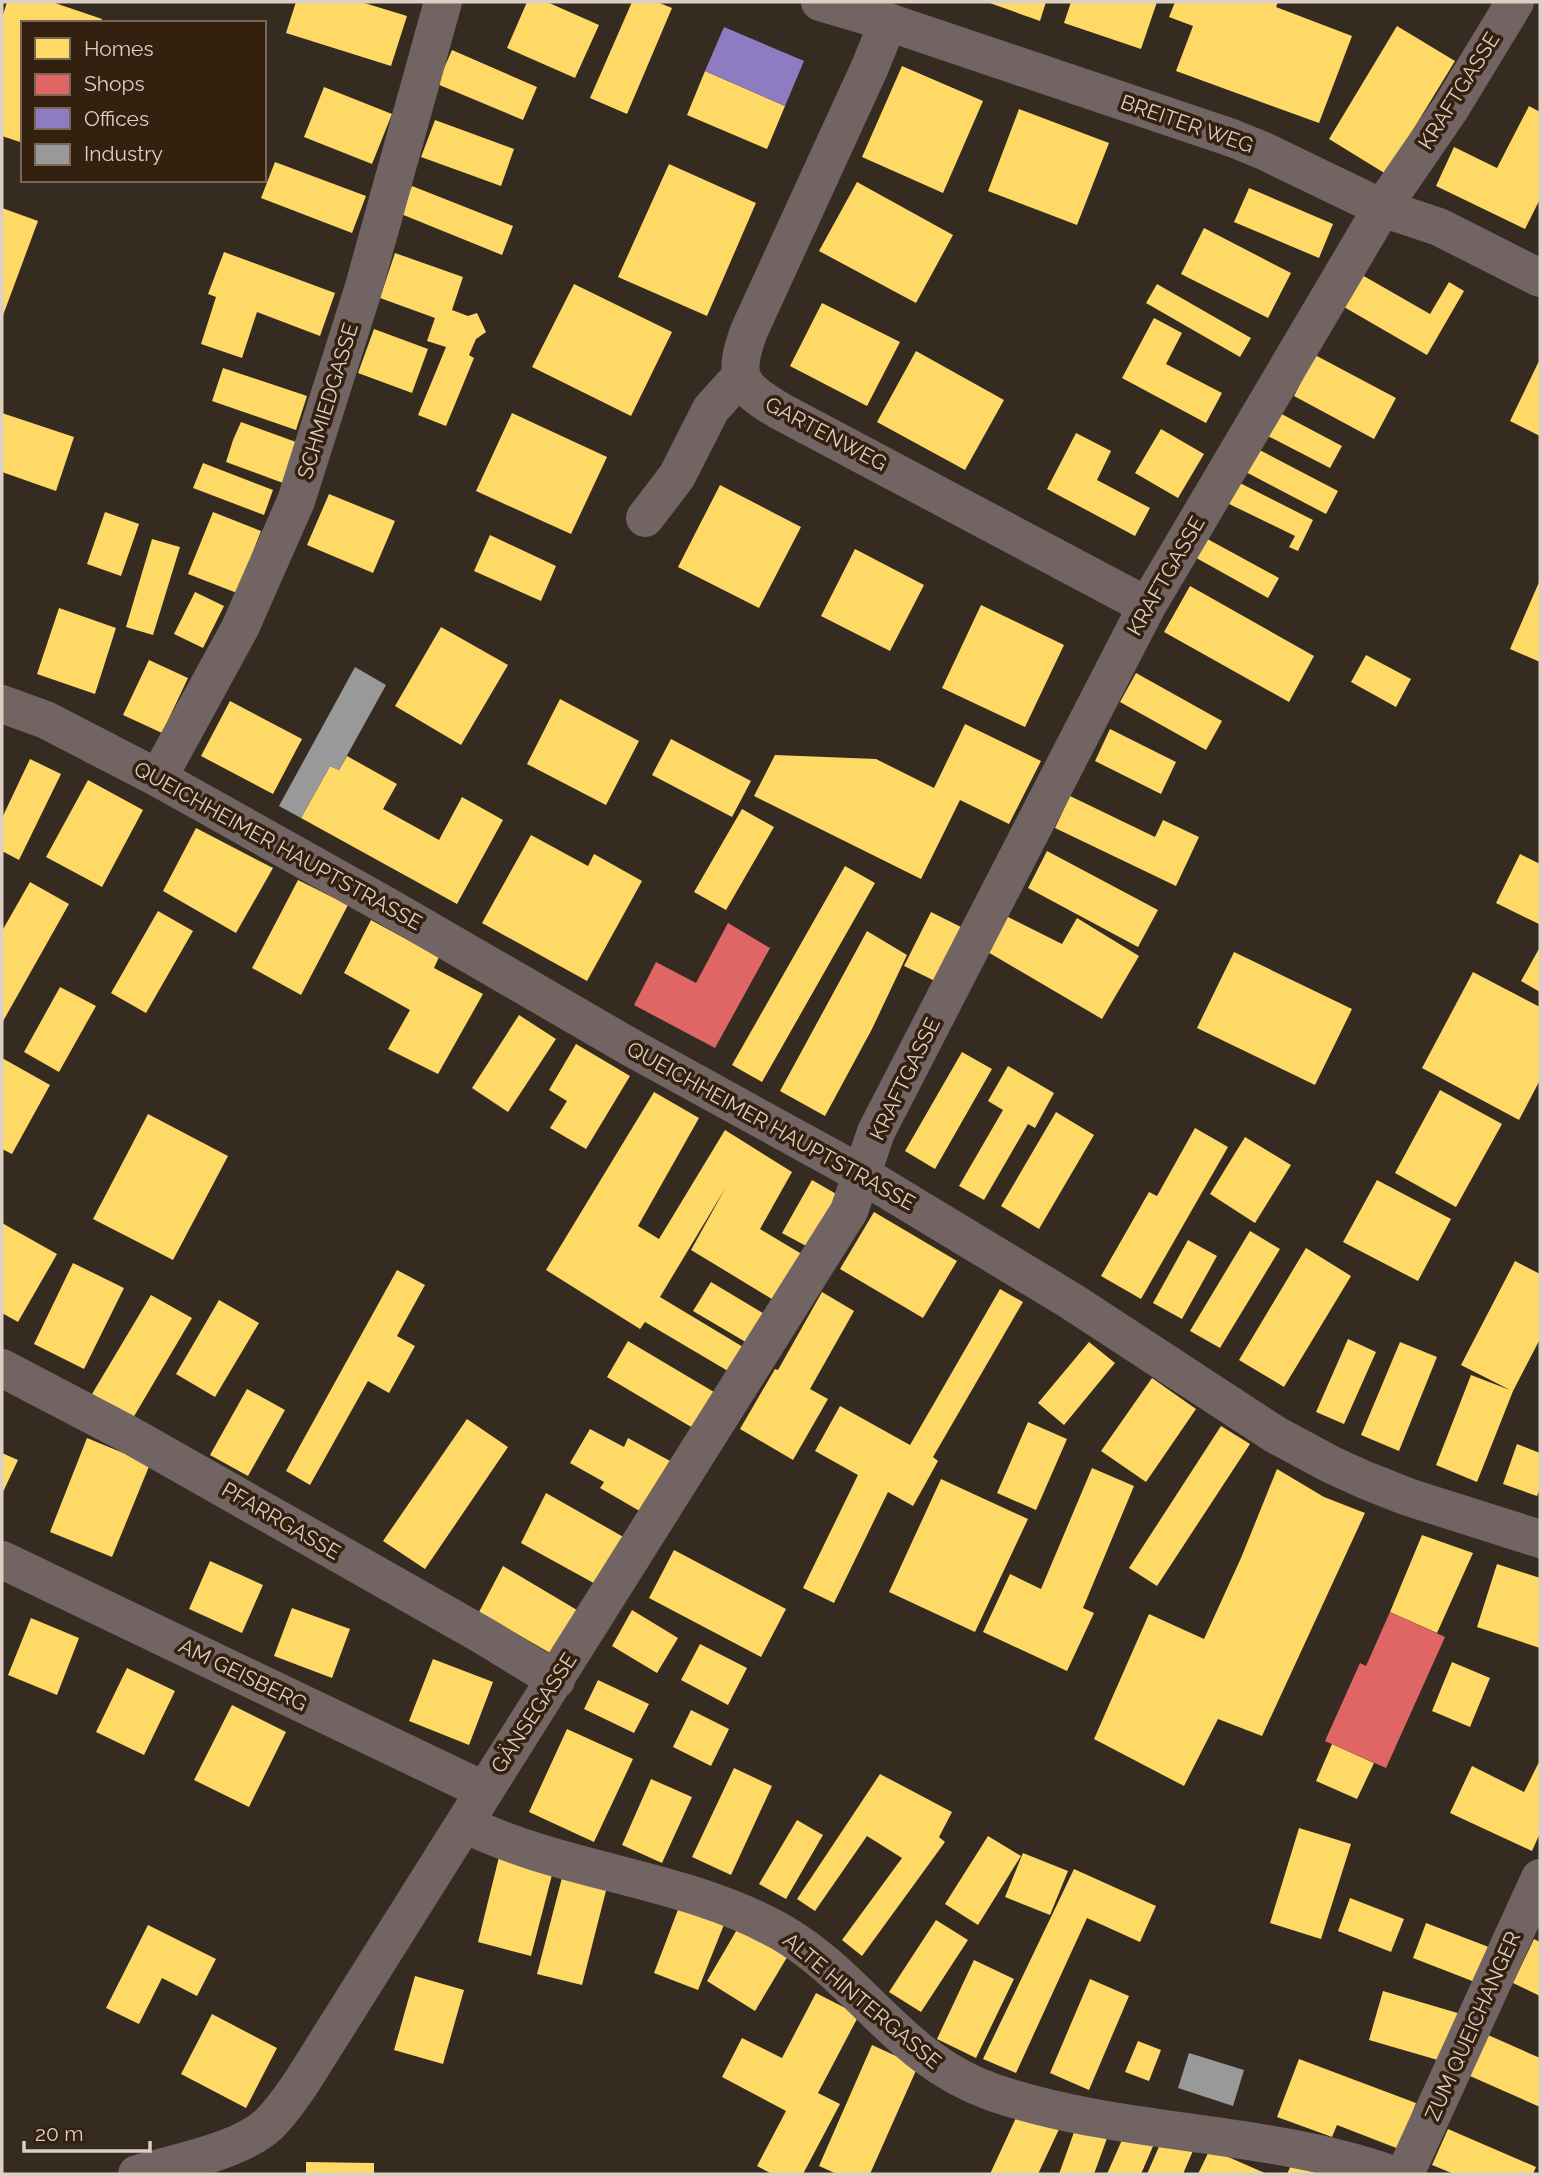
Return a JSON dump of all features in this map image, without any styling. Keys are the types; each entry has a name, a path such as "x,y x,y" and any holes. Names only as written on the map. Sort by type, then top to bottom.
{"street":[{"name":"SCHMIEDGASSE","path":"158,778 240,628 296,501 363,290 443,2"},
{"name":"BREITER WEG","path":"820,2 888,22 1232,138 1382,208 1439,227 1540,278"},
{"name":"KRAFTGASSE","path":"861,1174 876,1132 1147,606 1382,208 1450,108 1516,2"},
{"path":"645,517 677,476 711,409 741,376 743,350 750,331 888,22"},
{"name":"GARTENWEG","path":"741,376 755,397 1147,606"},
{"name":"QUEICHHEIMER HAUPTSTRASSE","path":"2,704 46,720 158,778 630,1047 861,1174 1071,1301 1276,1435 1332,1465 1408,1497 1540,1539"},
{"name":"GÄNSEGASSE","path":"137,2174 211,2153 254,2136 270,2123 303,2080 843,1222 861,1174"},
{"name":"PFARRGASSE","path":"2,1368 140,1441 484,1636 556,1680"},
{"name":"AM GEISBERG","path":"2,1560 485,1791"},
{"name":"ALTE HINTERGASSE","path":"465,1824 504,1842 719,1904 770,1927 810,1953 926,2058 965,2081 993,2092 1108,2120 1295,2150 1390,2174"},
{"name":"ZUM QUEICHANGER","path":"1405,2174 1540,1878"}],"building: Homes":[{"path":"7,2 52,2 102,19 21,21 21,142 2,136 2,18"},
{"path":"296,2 361,2 407,16 391,66 286,33"},
{"path":"527,2 547,2 599,25 575,78 507,48"},
{"path":"632,2 657,2 672,8 627,114 590,98"},
{"path":"987,2 1046,2 1040,21"},
{"path":"1071,2 1157,2 1141,49 1064,23"},
{"path":"1175,2 1278,2 1276,7 1352,36 1319,123 1176,71 1193,26 1169,17"},
{"path":"1397,26 1455,61 1386,174 1329,139"},
{"path":"452,50 537,87 523,120 437,84"},
{"path":"902,66 983,101 943,193 862,157"},
{"path":"705,71 785,106 767,149 687,115"},
{"path":"324,87 392,114 372,164 304,137"},
{"path":"1529,106 1540,112 1540,199 1525,229 1436,186 1454,147 1497,168"},
{"path":"1019,109 1109,143 1077,225 988,191"},
{"path":"435,120 514,149 501,186 421,157"},
{"path":"275,162 366,196 352,233 261,198"},
{"path":"669,164 756,203 707,316 618,277"},
{"path":"857,182 953,235 916,303 819,251"},
{"path":"412,186 513,226 502,255 401,214"},
{"path":"1249,188 1333,224 1319,258 1234,222"},
{"path":"2,208 38,221 2,318"},
{"path":"1204,228 1291,273 1268,318 1181,274"},
{"path":"224,252 335,293 320,336 257,312 242,358 201,344 216,297 208,294"},
{"path":"395,253 463,277 452,310 468,316 477,313 486,332 476,339 469,355 474,358 446,426 418,415 446,347 427,341 435,318 380,298"},
{"path":"1362,275 1430,314 1449,282 1464,291 1427,355 1344,307"},
{"path":"574,284 672,332 631,416 532,367"},
{"path":"1157,284 1251,338 1240,357 1146,303"},
{"path":"822,303 900,342 867,406 790,366"},
{"path":"1154,318 1182,333 1166,364 1222,393 1206,423 1122,378"},
{"path":"374,329 428,349 412,393 358,373"},
{"path":"916,351 1004,400 965,470 877,422"},
{"path":"1315,355 1396,398 1374,439 1294,396"},
{"path":"1540,359 1540,436 1510,421"},
{"path":"223,368 307,396 296,430 212,401"},
{"path":"1274,410 1342,446 1330,468 1262,433"},
{"path":"2,413 74,437 56,491 2,472"},
{"path":"512,413 607,457 571,534 476,491"},
{"path":"241,422 296,442 283,483 226,462"},
{"path":"1161,429 1204,454 1178,498 1135,473"},
{"path":"1076,433 1111,451 1097,480 1150,508 1135,536 1047,489"},
{"path":"1254,447 1338,491 1326,514 1242,470"},
{"path":"203,463 273,490 264,515 193,488"},
{"path":"1234,480 1313,520 1298,551 1289,547 1295,536 1223,501"},
{"path":"720,485 801,527 759,608 678,567"},
{"path":"329,494 395,521 373,573 307,545"},
{"path":"105,512 139,524 121,576 87,564"},
{"path":"213,512 261,531 237,593 188,574"},
{"path":"490,535 556,566 541,601 474,571"},
{"path":"1202,536 1279,578 1268,598 1191,555"},
{"path":"152,539 180,547 153,635 126,627"},
{"path":"855,549 924,585 890,651 821,616"},
{"path":"1540,580 1540,662 1510,649"},
{"path":"1190,586 1314,656 1289,702 1164,632"},
{"path":"195,592 224,606 203,648 174,634"},
{"path":"981,605 1064,645 1025,727 942,688"},
{"path":"59,608 116,628 95,694 37,674"},
{"path":"441,627 508,665 461,745 395,706"},
{"path":"1366,655 1411,679 1396,707 1351,682"},
{"path":"149,660 188,678 162,733 123,715"},
{"path":"1136,673 1222,721 1206,750 1120,702"},
{"path":"560,699 639,741 606,805 527,764"},
{"path":"230,701 302,739 273,794 201,756"},
{"path":"965,724 1041,761 1009,824 960,800 921,879 754,796 775,755 876,759 934,788"},
{"path":"1110,729 1176,762 1161,794 1095,761"},
{"path":"671,739 751,781 732,817 652,775"},
{"path":"347,756 397,784 383,809 439,840 462,797 503,820 457,904 301,818 330,766 339,770"},
{"path":"30,759 61,774 19,860 2,851 2,818"},
{"path":"88,780 143,810 102,887 46,857"},
{"path":"1070,796 1155,837 1163,820 1199,837 1176,886 1055,828"},
{"path":"742,809 774,827 726,910 694,892"},
{"path":"196,828 273,868 236,933 163,891"},
{"path":"531,835 588,866 594,854 642,881 587,981 482,923"},
{"path":"1047,851 1158,910 1138,947 1028,888"},
{"path":"1520,854 1540,864 1539,924 1496,903"},
{"path":"845,866 875,883 762,1082 732,1065"},
{"path":"298,880 348,905 301,995 252,968"},
{"path":"30,882 69,904 2,1023 2,931"},
{"path":"158,911 193,931 146,1013 111,993"},
{"path":"931,912 961,927 935,981 904,966"},
{"path":"998,912 1062,944 1077,918 1139,956 1102,1019 981,948"},
{"path":"371,920 439,957 434,968 483,994 438,1074 388,1049 410,1010 344,973"},
{"path":"867,931 907,955 872,1029 825,1116 780,1091"},
{"path":"1540,947 1540,992 1521,981"},
{"path":"1234,952 1352,1009 1315,1085 1197,1028"},
{"path":"1473,972 1540,1007 1540,1080 1519,1120 1422,1068"},
{"path":"60,987 96,1006 59,1072 24,1052"},
{"path":"519,1015 556,1039 508,1112 472,1088"},
{"path":"576,1044 630,1076 586,1149 550,1128 567,1101 549,1090"},
{"path":"962,1052 992,1069 935,1169 905,1151"},
{"path":"2,1058 50,1085 12,1154 2,1149"},
{"path":"1008,1066 1054,1093 1035,1128 1028,1124 984,1200 959,1186 1003,1110 988,1101"},
{"path":"1440,1090 1502,1124 1456,1207 1395,1173"},
{"path":"654,1092 699,1118 638,1226 659,1239 725,1130 792,1172 760,1229 805,1256 777,1302 691,1250 726,1187 660,1297 748,1350 733,1374 645,1322 640,1329 546,1270"},
{"path":"1056,1112 1094,1135 1039,1229 1001,1206"},
{"path":"148,1114 228,1156 173,1260 93,1219"},
{"path":"1195,1128 1228,1147 1141,1299 1101,1276 1149,1192 1157,1196"},
{"path":"1245,1137 1291,1165 1255,1223 1210,1194"},
{"path":"812,1180 838,1195 808,1247 782,1233"},
{"path":"1377,1180 1451,1219 1418,1281 1343,1242"},
{"path":"874,1212 957,1261 923,1318 840,1269"},
{"path":"2,1223 57,1254 18,1322 2,1313"},
{"path":"1250,1231 1280,1249 1220,1348 1190,1331"},
{"path":"1188,1240 1217,1256 1182,1319 1153,1303"},
{"path":"1306,1248 1351,1276 1284,1387 1239,1360"},
{"path":"1515,1261 1540,1274 1540,1339 1513,1391 1477,1482 1436,1465 1471,1375 1510,1390 1461,1365"},
{"path":"73,1263 124,1288 84,1369 34,1344"},
{"path":"397,1270 425,1285 397,1336 415,1346 389,1393 368,1381 310,1485 286,1471"},
{"path":"711,1282 766,1315 749,1344 693,1311"},
{"path":"1000,1289 1023,1302 933,1457 938,1461 913,1506 888,1492 834,1603 803,1588 858,1475 815,1451 840,1406 910,1445"},
{"path":"822,1292 854,1311 810,1389 828,1399 793,1460 740,1429 775,1369 778,1370"},
{"path":"151,1295 192,1318 133,1418 92,1394"},
{"path":"219,1300 259,1323 215,1397 176,1374"},
{"path":"1348,1339 1376,1352 1344,1424 1316,1412"},
{"path":"628,1341 719,1395 698,1431 607,1377"},
{"path":"1089,1342 1115,1363 1064,1425 1038,1403"},
{"path":"1400,1342 1437,1357 1399,1451 1361,1435"},
{"path":"1152,1378 1196,1409 1146,1482 1101,1451"},
{"path":"247,1389 285,1410 248,1476 210,1455"},
{"path":"467,1419 508,1447 425,1569 383,1541"},
{"path":"1028,1422 1067,1439 1036,1510 997,1493"},
{"path":"1221,1426 1250,1444 1157,1586 1129,1568"},
{"path":"590,1429 624,1447 628,1438 672,1462 643,1513 600,1488 604,1482 570,1463"},
{"path":"87,1438 150,1464 112,1557 50,1532"},
{"path":"1517,1444 1540,1453 1540,1488 1537,1496 1503,1484"},
{"path":"2,1453 18,1460 2,1494"},
{"path":"1092,1468 1134,1486 1083,1608 1094,1613 1067,1671 983,1632 1010,1574 1041,1589"},
{"path":"1277,1469 1324,1497 1365,1513 1262,1736 1218,1719 1184,1786 1094,1739 1149,1614 1204,1639"},
{"path":"941,1479 1028,1519 975,1632 889,1592"},
{"path":"546,1493 627,1539 599,1586 521,1543"},
{"path":"1422,1535 1473,1553 1437,1633 1390,1612"},
{"path":"674,1550 786,1609 761,1657 649,1598"},
{"path":"210,1561 263,1585 242,1633 189,1609"},
{"path":"1497,1564 1540,1578 1540,1648 1477,1627"},
{"path":"503,1566 582,1613 557,1657 479,1612"},
{"path":"292,1608 350,1629 332,1678 274,1656"},
{"path":"632,1610 678,1638 657,1673 612,1646"},
{"path":"31,1618 79,1638 57,1695 8,1675"},
{"path":"700,1644 747,1668 728,1705 681,1680"},
{"path":"433,1659 493,1682 469,1745 409,1721"},
{"path":"1452,1662 1490,1678 1470,1727 1432,1711"},
{"path":"127,1668 175,1691 144,1755 96,1732"},
{"path":"598,1680 649,1704 634,1733 584,1709"},
{"path":"232,1705 286,1732 249,1807 194,1780"},
{"path":"691,1710 729,1729 711,1766 673,1747"},
{"path":"567,1729 633,1759 594,1842 529,1812"},
{"path":"1332,1744 1374,1763 1357,1799 1316,1781"},
{"path":"1540,1760 1540,1833 1532,1851 1450,1813 1472,1766 1524,1792"},
{"path":"734,1768 772,1786 731,1875 692,1857"},
{"path":"880,1774 952,1812 939,1837 945,1842 862,1956 842,1940 902,1858 867,1836 815,1911 797,1899"},
{"path":"651,1779 692,1797 662,1863 622,1845"},
{"path":"797,1820 823,1835 786,1899 759,1884"},
{"path":"1299,1828 1351,1844 1321,1939 1270,1923"},
{"path":"988,1836 1021,1856 978,1925 945,1904"},
{"path":"1023,1853 1068,1871 1050,1915 1005,1897"},
{"path":"499,1857 553,1871 531,1956 478,1942"},
{"path":"1074,1869 1156,1906 1140,1942 1087,1918 1016,2073 983,2059"},
{"path":"564,1870 609,1879 582,1985 537,1974"},
{"path":"1350,1898 1404,1919 1391,1952 1338,1931"},
{"path":"682,1899 727,1917 698,1990 654,1973"},
{"path":"936,1920 968,1940 921,2012 889,1992"},
{"path":"742,1921 789,1954 755,2011 707,1981"},
{"path":"1426,1923 1494,1949 1480,1984 1413,1958"},
{"path":"148,1925 216,1959 197,1996 162,1978 139,2024 106,2008"},
{"path":"1534,1939 1540,1942 1540,1996 1513,1983"},
{"path":"974,1960 1014,1979 976,2058 937,2039"},
{"path":"415,1976 464,1990 443,2064 394,2050"},
{"path":"1090,1979 1129,1996 1089,2090 1050,2073"},
{"path":"1383,1991 1461,2014 1448,2063 1369,2040"},
{"path":"816,1993 859,2015 818,2093 840,2104 803,2174 772,2174 757,2166 786,2111 722,2077 742,2038 782,2058"},
{"path":"212,2014 277,2048 246,2108 181,2074"},
{"path":"1488,2035 1540,2058 1540,2107 1470,2076"},
{"path":"1138,2041 1161,2050 1149,2081 1125,2072"},
{"path":"872,2045 918,2066 870,2174 837,2174 819,2166"},
{"path":"1299,2059 1416,2103 1399,2149 1337,2125 1332,2137 1277,2117"},
{"path":"1021,2107 1061,2125 1038,2174 990,2174"},
{"path":"1078,2121 1110,2130 1094,2174 1059,2174"},
{"path":"1129,2124 1157,2137 1141,2174 1107,2174"},
{"path":"1448,2129 1536,2167 1533,2174 1454,2174 1432,2165"},
{"path":"1165,2133 1195,2146 1183,2174 1147,2174"},
{"path":"1210,2149 1267,2174 1198,2174"},
{"path":"1295,2157 1334,2174 1287,2174"},
{"path":"306,2162 374,2163 374,2174 306,2174"}],"building: Shops":[{"path":"728,923 770,948 715,1048 634,1005 656,962 696,983"},
{"path":"1390,1612 1445,1637 1386,1768 1325,1741 1360,1663 1366,1666"}],"building: Offices":[{"path":"724,27 804,61 785,106 705,71"}],"building: Industry":[{"path":"355,667 386,685 339,770 330,766 301,818 279,806"},
{"path":"1189,2053 1244,2070 1233,2106 1178,2088"}]}
